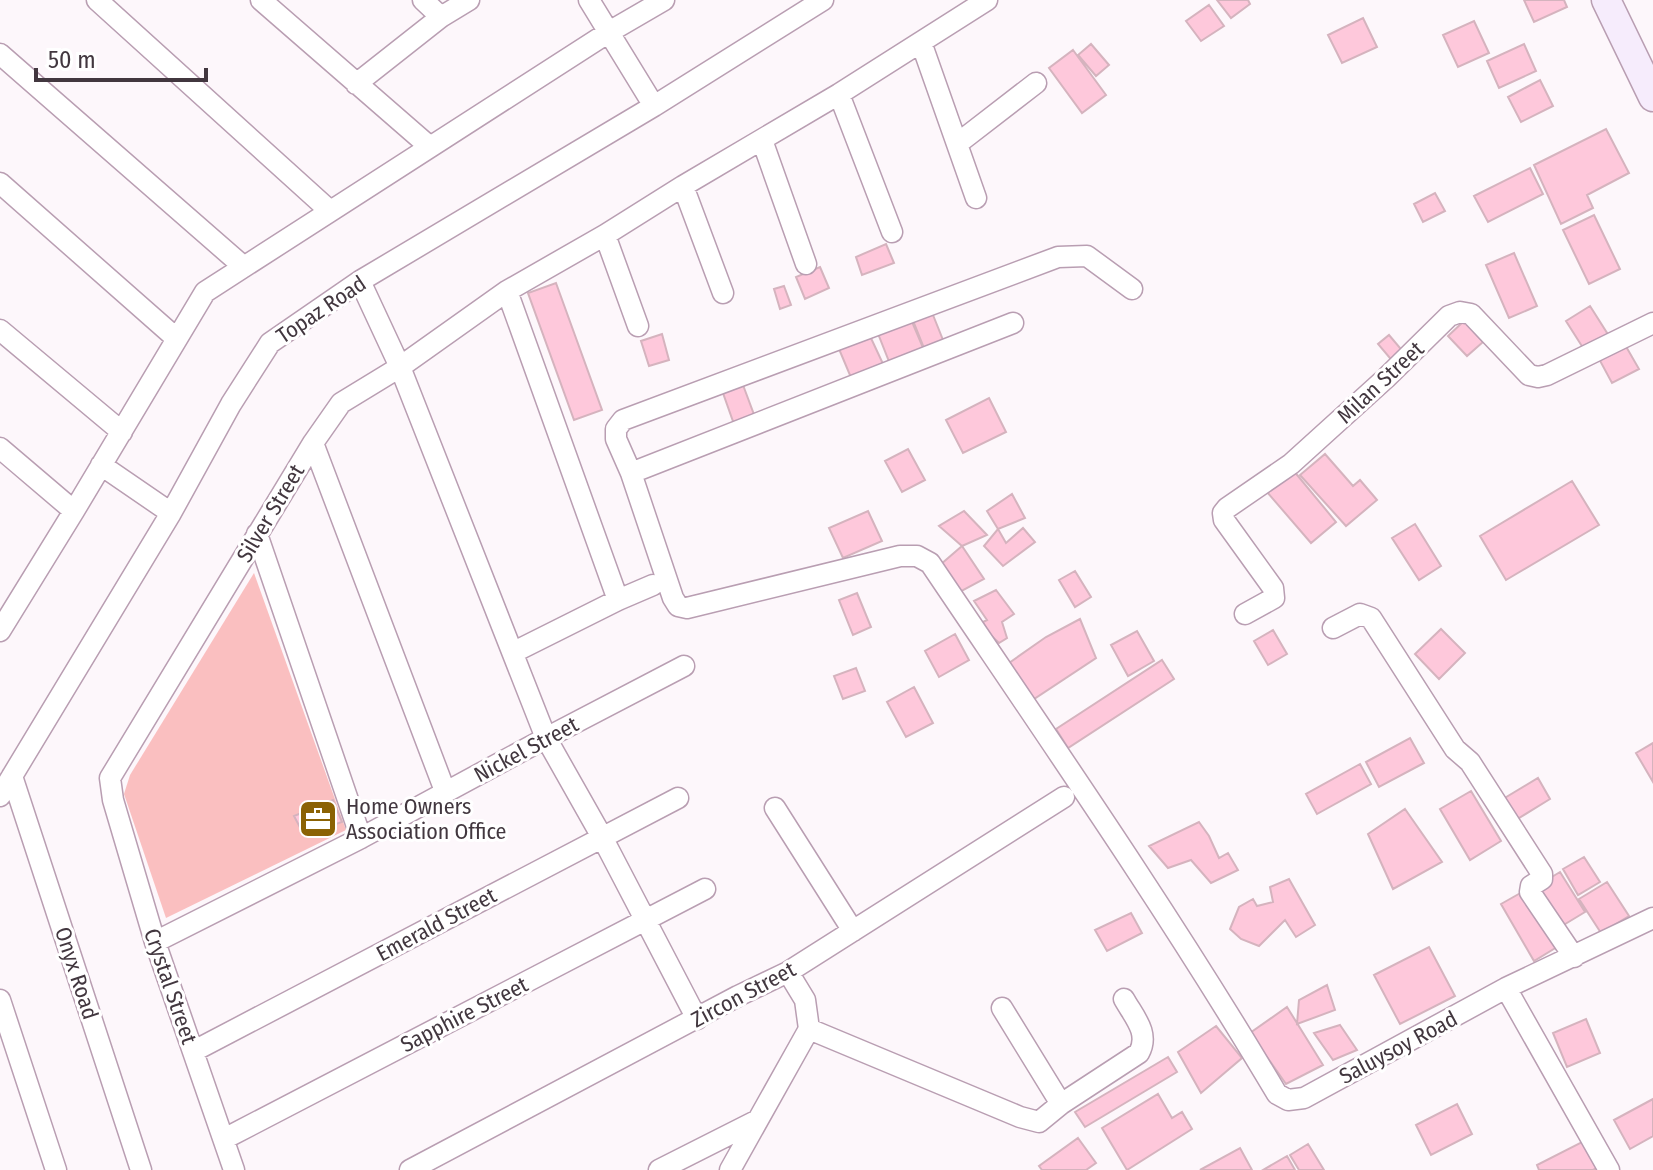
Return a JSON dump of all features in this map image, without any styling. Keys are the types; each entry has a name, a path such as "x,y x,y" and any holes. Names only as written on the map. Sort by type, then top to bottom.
{"main road":[{"path":"1606,0 1653,97"}],"street":[{"path":"97,0 330,211"},
{"path":"261,0 430,147"},
{"path":"423,0 441,17"},
{"path":"356,84 441,17 469,0"},
{"path":"589,0 654,106"},
{"path":"0,631 7,603 74,511 205,292 609,32 664,0"},
{"name":"Topaz Road","path":"0,796 270,343 360,281 654,106 823,0"},
{"name":"Silver Street","path":"113,800 110,778 313,443 341,403 400,367 507,291 839,94 987,0"},
{"path":"921,42 976,198"},
{"path":"0,54 244,267"},
{"path":"957,144 1036,83"},
{"path":"839,94 892,232"},
{"path":"762,140 806,264"},
{"path":"0,183 177,339"},
{"path":"683,186 723,293"},
{"path":"605,235 638,326"},
{"path":"1013,323 631,473 616,439 616,429 623,420 1058,257 1087,256 1132,289"},
{"path":"360,281 400,367 546,738 602,837 697,1019"},
{"path":"507,291 618,600"},
{"name":"Milan Street","path":"1245,614 1274,598 1275,593 1224,520 1223,513 1291,464 1449,316 1460,312 1471,314 1529,375 1538,377 1653,323"},
{"path":"0,330 122,432"},
{"path":"313,443 445,791"},
{"path":"0,448 74,511"},
{"path":"101,465 171,513"},
{"name":"Saluysoy Road","path":"631,473 678,606 687,608 900,556 917,556 930,563 1232,1018 1277,1094 1288,1100 1304,1098 1506,988 1653,918"},
{"path":"257,534 361,838"},
{"path":"514,652 653,585"},
{"path":"1333,628 1360,614 1371,618 1455,749 1470,762 1542,874 1542,879 1531,886 1530,892 1574,957"},
{"name":"Nickel Street","path":"155,942 361,838 684,666"},
{"name":"Onyx Road","path":"12,776 141,1170"},
{"name":"Zircon Street","path":"410,1170 788,972 1064,797"},
{"name":"Emerald Street","path":"194,1051 678,798"},
{"name":"Crystal Street","path":"113,800 155,942 234,1170"},
{"path":"775,808 853,931"},
{"name":"Sapphire Street","path":"224,1139 705,889"},
{"path":"730,1170 809,1029 805,1000 788,972"},
{"path":"1506,988 1609,1170"},
{"path":"809,1029 1020,1117 1039,1122 1139,1053 1145,1044 1143,1032 1124,999"},
{"path":"0,1000 56,1170"},
{"path":"1002,1008 1061,1104"},
{"path":"659,1170 758,1120"}],"shaded area":[{"path":"254,573 346,830 166,918 124,794 130,775"}],"building":[{"path":"1217,0 1248,0 1250,4 1231,18"},
{"path":"1524,0 1564,0 1567,7 1534,22"},
{"path":"1209,5 1224,26 1201,41 1186,21"},
{"path":"1363,18 1377,47 1342,63 1328,35"},
{"path":"1474,21 1489,53 1458,67 1443,35"},
{"path":"1091,44 1109,65 1096,76 1078,55"},
{"path":"1524,44 1536,71 1499,88 1487,61"},
{"path":"1073,50 1106,95 1082,113 1049,68"},
{"path":"1540,80 1553,106 1521,122 1508,97"},
{"path":"1606,129 1629,173 1587,195 1593,208 1561,224 1534,165"},
{"path":"1530,168 1543,194 1488,222 1474,196"},
{"path":"1435,193 1445,211 1423,222 1414,204"},
{"path":"1594,215 1620,269 1589,284 1563,230"},
{"path":"886,244 894,263 862,275 856,257"},
{"path":"1514,253 1537,306 1509,318 1486,265"},
{"path":"820,267 829,288 805,299 796,277"},
{"path":"556,283 602,410 574,420 528,293"},
{"path":"784,286 791,305 780,309 774,289"},
{"path":"1590,306 1609,336 1585,351 1566,321"},
{"path":"931,310 945,345 926,353 912,318"},
{"path":"910,317 924,350 890,364 877,331"},
{"path":"1464,321 1483,342 1467,356 1448,336"},
{"path":"662,334 669,360 649,366 641,341"},
{"path":"1389,335 1406,355 1395,364 1378,344"},
{"path":"870,336 884,366 852,380 839,349"},
{"path":"1624,343 1639,369 1612,383 1598,357"},
{"path":"743,385 756,420 735,427 723,393"},
{"path":"989,398 1006,432 963,453 946,420"},
{"path":"908,449 925,480 902,492 885,461"},
{"path":"1325,454 1353,486 1360,480 1377,500 1346,526 1300,475"},
{"path":"1293,470 1336,522 1311,543 1267,492"},
{"path":"1572,481 1599,525 1506,580 1480,536"},
{"path":"1012,494 1025,518 998,529 987,511"},
{"path":"868,511 882,541 843,558 829,528"},
{"path":"964,511 987,535 962,546 939,526"},
{"path":"1415,524 1441,566 1419,580 1392,538"},
{"path":"1023,528 1035,542 1003,566 984,546 998,529 1006,543"},
{"path":"962,546 984,579 956,594 940,565"},
{"path":"1075,571 1091,597 1075,607 1059,580"},
{"path":"996,590 1014,614 1002,622 1007,638 999,643 979,624 987,620 974,601"},
{"path":"857,593 871,627 853,635 839,600"},
{"path":"1080,619 1096,658 1031,701 1009,663 1046,637"},
{"path":"1441,629 1465,653 1439,679 1415,654"},
{"path":"1273,630 1287,654 1268,665 1254,641"},
{"path":"1137,631 1154,661 1128,676 1111,645"},
{"path":"955,634 969,660 939,677 925,651"},
{"path":"1162,660 1174,679 1068,748 1056,729"},
{"path":"856,668 865,691 843,699 834,676"},
{"path":"914,687 933,723 906,737 887,702"},
{"path":"1410,738 1424,763 1379,787 1366,762"},
{"path":"1653,743 1653,782 1636,753"},
{"path":"1360,764 1371,784 1317,814 1306,794"},
{"path":"1538,778 1550,799 1511,823 1498,802"},
{"path":"1471,791 1501,841 1470,860 1440,809"},
{"name":"Home Owners Association Office","path":"333,800 342,822 304,835 294,816"},
{"path":"1405,809 1442,862 1393,889 1368,834"},
{"path":"1199,822 1219,858 1228,853 1238,870 1211,883 1191,860 1168,868 1149,846"},
{"path":"1584,857 1600,882 1578,895 1563,869"},
{"path":"1560,872 1585,912 1557,929 1532,889"},
{"path":"1289,879 1315,925 1296,937 1285,920 1259,946 1241,939 1230,929 1239,907 1253,899 1257,906 1273,902 1270,887"},
{"path":"1607,882 1629,916 1601,933 1579,899"},
{"path":"1524,891 1557,947 1534,961 1501,904"},
{"path":"1131,913 1142,933 1107,951 1095,930"},
{"path":"1429,947 1455,996 1400,1024 1374,975"},
{"path":"1327,985 1335,1010 1297,1024 1299,1000"},
{"path":"1287,1007 1323,1065 1286,1084 1250,1033"},
{"path":"1586,1019 1600,1053 1567,1067 1553,1033"},
{"path":"1340,1025 1357,1050 1333,1060 1314,1033"},
{"path":"1216,1026 1242,1058 1201,1093 1178,1052"},
{"path":"1168,1057 1177,1072 1085,1127 1075,1112"},
{"path":"1158,1094 1172,1118 1182,1112 1192,1129 1127,1170 1102,1128"},
{"path":"1653,1099 1653,1136 1630,1149 1614,1120"},
{"path":"1457,1104 1472,1134 1431,1155 1416,1125"},
{"path":"1078,1138 1096,1163 1086,1170 1042,1170 1039,1166"},
{"path":"1584,1141 1597,1168 1539,1170 1537,1165"},
{"path":"1308,1144 1324,1170 1299,1170 1290,1155"},
{"path":"1240,1148 1252,1170 1200,1170"},
{"path":"1287,1156 1295,1170 1263,1170"}],"place":[{"name":"Home Owners Association Office","path":"318,819"}]}
